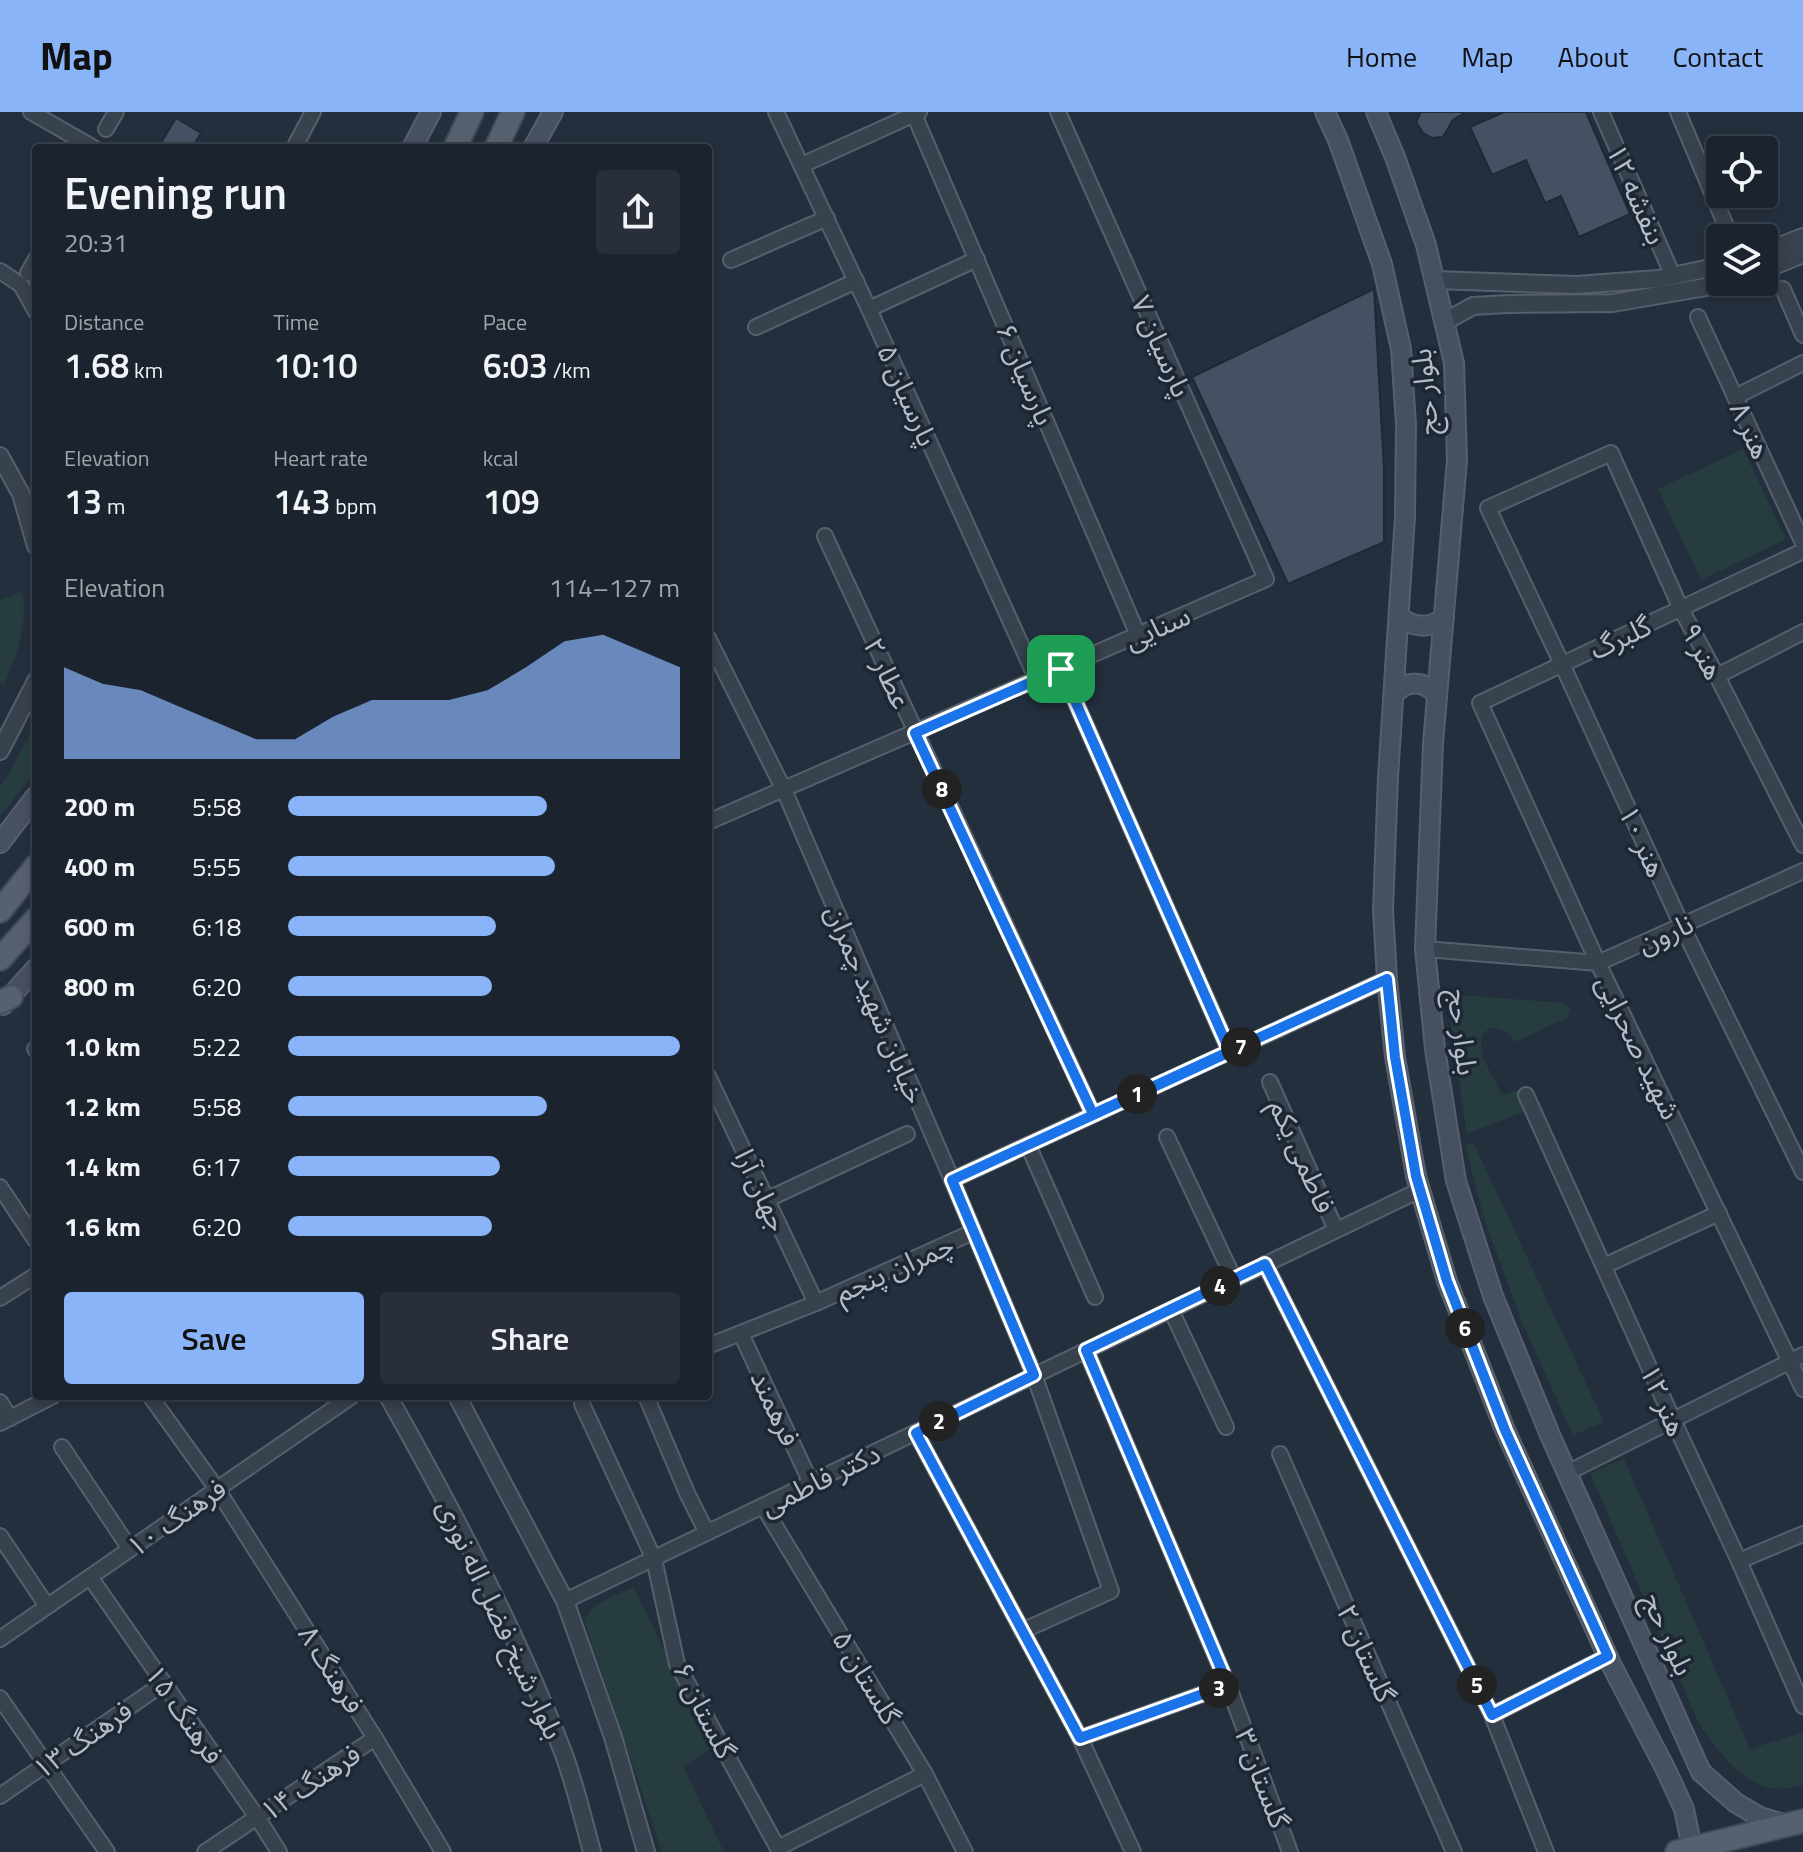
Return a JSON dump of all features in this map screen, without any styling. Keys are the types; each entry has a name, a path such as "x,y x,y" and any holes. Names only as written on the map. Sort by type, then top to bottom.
{"main road":[{"path":"414,144 431,112"},
{"path":"457,144 472,112"},
{"path":"498,144 513,112"},
{"path":"535,144 553,112"},
{"name":"بلوار حج","path":"1325,112 1382,264 1401,349 1406,424 1405,516 1383,910 1395,1057 1420,1190 1447,1281 1505,1430 1608,1656 1684,1809 1685,1850"},
{"name":"بلوار حج","path":"1376,112 1426,245 1454,363 1457,460 1433,744 1425,949 1435,1049 1456,1181 1493,1296 1567,1473 1701,1772 1736,1803 1760,1817 1795,1823"},
{"path":"1399,616 1411,625 1419,626 1432,625 1444,618"},
{"path":"1394,694 1404,685 1417,683 1437,695"},
{"path":"0,843 32,801"},
{"path":"0,911 32,871"},
{"path":"0,959 32,923"},
{"path":"4,1002 32,972"},
{"path":"1666,1770 1672,1775 1685,1775 1691,1772 1695,1759"},
{"path":"1685,1850 1795,1823"}],"street":[{"path":"31,112 87,144"},
{"path":"106,129 116,112"},
{"name":"پارسیان ۵","path":"776,112 1037,680"},
{"name":"پارسیان ۷","path":"1058,112 1266,579"},
{"name":"بنفشه ۱۲","path":"1601,112 1673,276"},
{"path":"1678,112 1725,224"},
{"path":"802,165 916,113"},
{"name":"پارسیان ۶","path":"916,113 1138,635"},
{"path":"296,144 307,114"},
{"path":"731,260 827,218"},
{"path":"1778,247 1803,237"},
{"path":"1778,264 1803,254"},
{"path":"869,309 977,259"},
{"path":"1434,280 1576,285 1658,279 1706,269"},
{"path":"0,271 21,285 32,305"},
{"path":"756,327 856,281"},
{"path":"1444,322 1473,306 1613,303 1706,287"},
{"path":"1783,289 1803,335"},
{"name":"هنر ۸","path":"1698,317 1803,543"},
{"path":"1735,397 1803,363"},
{"name":"هنر ۹","path":"1488,508 1611,453 1681,609 1803,845"},
{"path":"0,456 21,494 32,532"},
{"name":"هنر ۱۰","path":"1488,508 1682,926 1803,1172"},
{"name":"عطار ۲","path":"825,536 1093,1114"},
{"name":"گلبرگ","path":"1480,703 1803,551"},
{"name":"سنایی","path":"712,820 1266,579"},
{"path":"1717,676 1803,632"},
{"name":"خیابان شهید چمران","path":"712,646 784,790 952,1180 1034,1375 1111,1591 1022,1631"},
{"path":"1061,669 1230,1052"},
{"path":"0,751 32,689"},
{"name":"شهید صحرایی","path":"1480,703 1598,963 1719,1213 1796,1359 1803,1389"},
{"name":"نارون","path":"1425,949 1598,963 1803,871"},
{"path":"952,1180 1387,979"},
{"name":"فاطمی یکم","path":"1270,1082 1336,1230"},
{"name":"جهان آرا","path":"712,1085 816,1303"},
{"name":"هنر ۱۲","path":"1526,1095 1803,1706"},
{"path":"766,1200 907,1134"},
{"path":"1167,1137 1234,1279"},
{"path":"1028,1145 1095,1297"},
{"path":"0,1187 32,1235"},
{"name":"دکتر فاطمی","path":"565,1601 1420,1190"},
{"path":"1604,1266 1719,1213"},
{"name":"چمران پنجم","path":"712,1345 816,1303 973,1232"},
{"path":"1265,1264 1492,1715 1546,1852"},
{"path":"0,1298 32,1278"},
{"path":"1171,1310 1226,1427"},
{"name":"فرهمند","path":"741,1334 811,1483"},
{"name":"گلستان ۳","path":"1086,1350 1228,1685 1290,1852"},
{"path":"1567,1473 1796,1359"},
{"path":"0,1402 5,1421 45,1400"},
{"name":"فرهنگ ۸","path":"153,1400 217,1489 375,1738 443,1852"},
{"name":"فرهنگ ۱۰","path":"0,1639 346,1400"},
{"name":"بلوار شیخ فضل اله نوری","path":"390,1400 508,1622 564,1755 592,1852"},
{"name":"بلوار شیخ فضل اله نوری","path":"464,1400 565,1601 613,1737 646,1852"},
{"path":"648,1400 707,1533"},
{"name":"گلستان ۶","path":"582,1404 654,1559 677,1664 779,1850"},
{"path":"916,1433 1080,1738 1133,1852"},
{"path":"62,1447 130,1549"},
{"name":"گلستان ۲","path":"1280,1454 1454,1852"},
{"name":"گلستان ۵","path":"763,1506 925,1774 965,1852"},
{"path":"1739,1561 1803,1534"},
{"path":"0,1536 47,1606"},
{"name":"فرهنگ ۱۵","path":"90,1577 279,1852"},
{"path":"1492,1715 1608,1656"},
{"name":"فرهنگ ۱۳","path":"0,1796 164,1683"},
{"path":"1080,1738 1228,1685"},
{"path":"0,1698 107,1852"},
{"name":"فرهنگ ۱۴","path":"205,1852 375,1738"},
{"path":"779,1850 925,1774"}],"green space":[{"path":"1743,449 1786,539 1701,580 1658,489"},
{"path":"23,591 24,618 20,640 3,687 0,682 0,600"},
{"path":"32,729 32,776 0,816 0,786"},
{"path":"1459,995 1565,1003 1570,1007 1567,1018 1515,1042 1498,1028 1484,1033 1482,1052 1502,1095 1518,1090 1525,1111 1467,1134 1449,1013 1450,1001"},
{"path":"1474,1144 1604,1422 1573,1435 1522,1322 1484,1218 1465,1145"},
{"path":"1624,1459 1750,1749 1803,1732 1803,1785 1785,1789 1769,1788 1755,1782 1730,1763 1699,1724 1590,1473"},
{"path":"633,1587 713,1747 683,1767 724,1852 662,1852 584,1620 595,1605"}],"building":[{"path":"1421,112 1466,112 1453,120 1443,137 1432,138 1423,133 1416,122"},
{"path":"1504,112 1586,112 1630,214 1579,237 1561,196 1545,203 1526,160 1492,175 1470,127"},
{"path":"176,118 201,133 194,144 160,144"},
{"path":"1374,289 1384,469 1384,542 1288,584 1192,377"}],"route":[{"path":"1061,669 915,733 1093,1114 1230,1052 1387,979 1395,1057 1416,1176 1447,1281 1505,1430 1608,1656 1492,1715 1265,1264 1086,1350 1228,1685 1080,1738 916,1433 1034,1375 952,1180 1230,1052 1061,669"}]}
